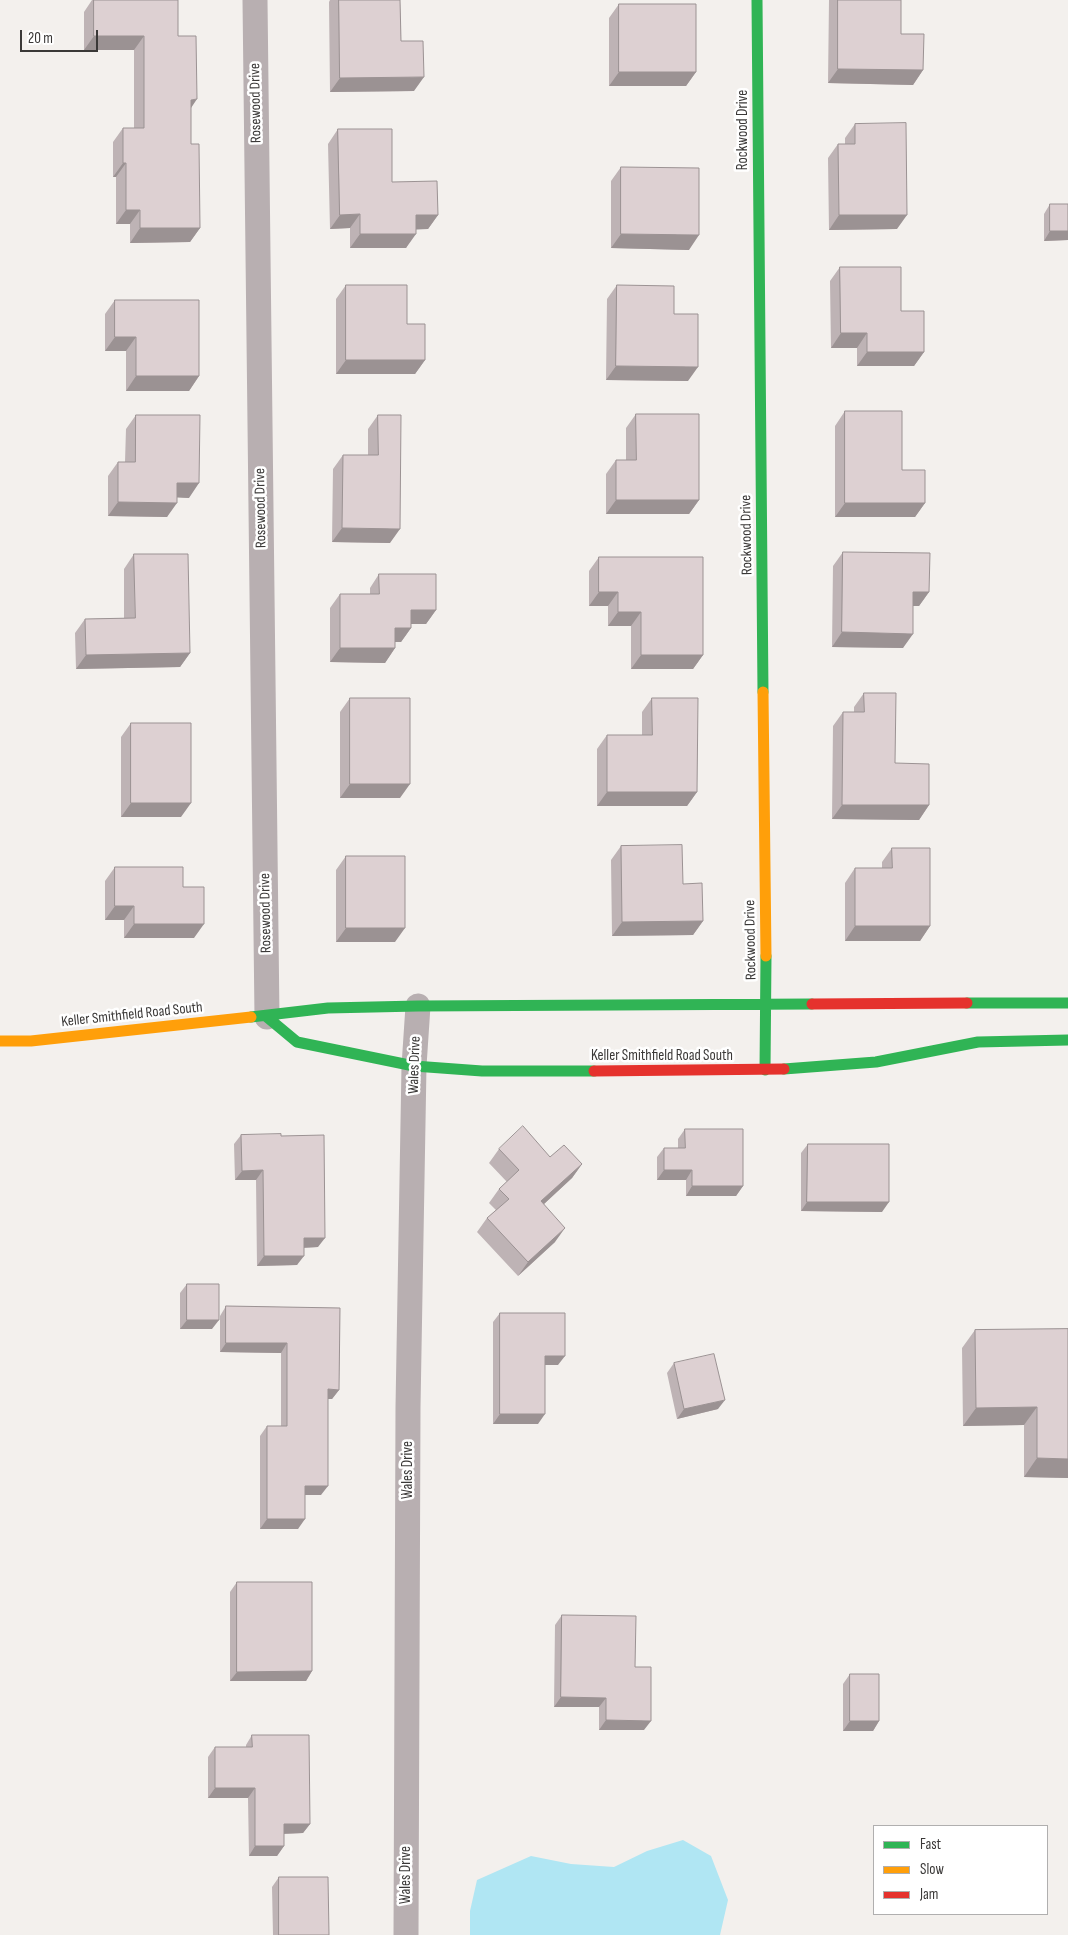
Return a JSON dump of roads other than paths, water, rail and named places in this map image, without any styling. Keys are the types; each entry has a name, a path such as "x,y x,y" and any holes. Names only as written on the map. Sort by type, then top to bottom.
{"main road":[{"name":"Rockwood Drive","path":"757,0 765,1070"},
{"name":"Keller Smithfield Road South","path":"0,1041 31,1041 267,1017 328,1008 1068,1003"},
{"name":"Keller Smithfield Road South","path":"267,1017 297,1042 414,1066 482,1071 765,1070 876,1062 978,1042 1068,1040"}],"street":[{"name":"Rosewood Drive","path":"256,0 267,1017"},
{"name":"Wales Drive","path":"406,1935 408,1406 414,1066 418,1006"}],"water":[{"path":"683,1840 711,1856 728,1900 720,1935 470,1935 470,1911 477,1880 531,1856 571,1864 614,1867 647,1851"}]}
